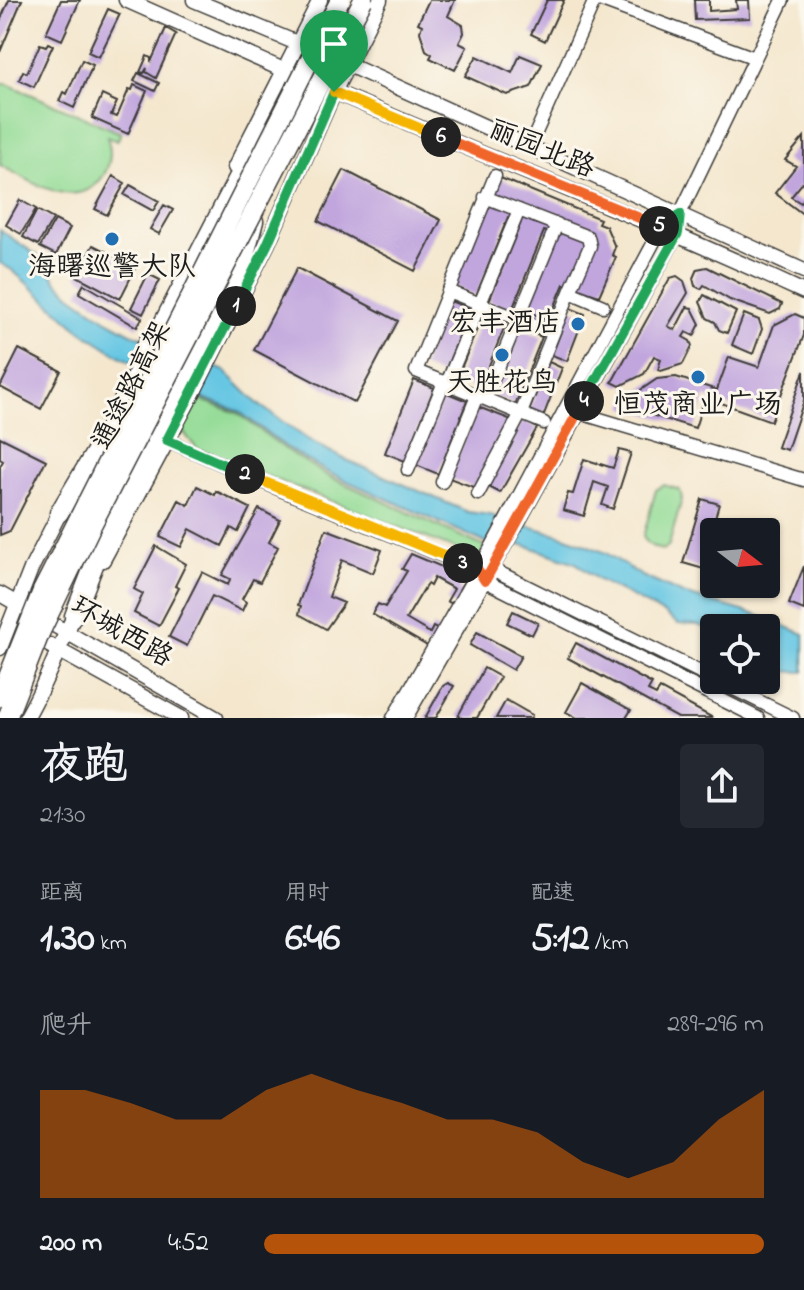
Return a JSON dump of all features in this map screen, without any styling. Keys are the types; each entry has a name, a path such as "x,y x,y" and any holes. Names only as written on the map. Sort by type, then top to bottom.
{"highway":[{"name":"通途路高架","path":"0,697 42,591 340,0"},
{"name":"通途路高架","path":"7,718 41,631 92,525 363,0"},
{"path":"59,513 106,434 242,170 293,92"},
{"path":"70,624 116,509 237,284 257,207"}],"main road":[{"name":"丽园北路","path":"126,0 523,172 678,233 804,292"},
{"name":"丽园北路","path":"194,0 348,65 804,271"},
{"path":"0,648 5,620 17,603 59,513 320,0"},
{"path":"28,718 57,649 193,393 267,245 334,92 380,0"},
{"name":"环城西路","path":"0,594 70,624 216,718"},
{"path":"5,620 181,718"}],"street":[{"path":"530,146 597,0 755,58"},
{"path":"571,411 678,233 680,214 783,0"},
{"path":"495,176 416,371 544,423"},
{"path":"478,494 521,413 590,240 485,197"},
{"path":"408,470 519,210"},
{"path":"393,718 498,548 571,411 662,227 680,214"},
{"path":"442,482 557,224"},
{"path":"448,291 553,333"},
{"path":"570,292 603,306"},
{"path":"571,411 804,480"},
{"path":"167,440 482,575 758,718"},
{"path":"406,718 482,575 492,569 498,548"},
{"path":"492,569 700,672"},
{"path":"745,694 793,718"}],"green space":[{"path":"0,84 7,84 121,133 117,141 107,137 109,164 95,186 69,194 55,191 0,165"},
{"path":"198,399 237,413 289,452 330,477 485,547 484,552 476,557 197,449 181,429"},
{"path":"664,485 680,490 682,499 669,545 664,550 647,543 643,537 656,490"}],"water":[{"path":"0,230 44,260 56,281 107,320 131,333 225,371 258,404 307,439 342,458 468,512 490,515 567,537 606,553 642,576 683,594 753,614 700,614 700,626 678,624 665,614 598,580 576,563 524,545 484,542 331,474 290,450 238,411 205,399 120,356 81,331 0,263"},
{"path":"780,624 804,634 804,672 780,671"}],"building":[{"path":"9,0 22,0 0,52 0,21"},
{"path":"61,0 80,0 62,40 46,33"},
{"path":"429,0 455,0 448,16 463,25 464,33 459,43 467,47 455,70 430,58 432,54 426,50 420,32 422,25 418,23"},
{"path":"547,0 564,0 545,41 531,34"},
{"path":"694,0 709,0 709,11 737,9 736,0 749,0 750,18 695,20"},
{"path":"108,9 120,14 99,57 88,52"},
{"path":"166,28 176,34 156,78 146,72 147,68 144,73 140,72 147,56 151,62"},
{"path":"48,43 53,45 34,87 19,80 23,71 27,73 40,44 46,46"},
{"path":"520,55 542,64 531,87 507,95 465,76 477,56 512,73"},
{"path":"82,60 93,65 74,108 59,101 63,92 67,94"},
{"path":"138,73 159,83 155,91 134,81"},
{"path":"134,85 147,91 128,134 92,118 102,95 117,102 111,115 117,117 129,89 132,90"},
{"path":"804,137 804,181 791,197 801,203 804,198 804,215 775,193 796,166 785,160"},
{"path":"344,170 441,220 415,271 318,221"},
{"path":"113,176 125,183 107,215 95,209"},
{"path":"498,177 600,219 598,223 606,226 615,247 612,255 616,257 599,296 564,284 549,320 526,311 556,236 544,231 512,310 489,301 521,222 508,217 476,296 453,286"},
{"path":"130,185 159,201 153,211 124,195"},
{"path":"20,200 36,209 21,234 6,225"},
{"path":"164,205 173,210 159,234 150,229"},
{"path":"37,210 53,219 38,245 23,237"},
{"path":"55,220 70,228 56,255 40,247"},
{"path":"93,245 136,267 120,299 77,276"},
{"path":"707,267 782,304 780,309 770,314 730,300 704,285 701,289 695,286 693,278 697,269"},
{"path":"297,268 398,321 355,403 254,350"},
{"path":"148,274 160,280 143,314 131,308"},
{"path":"677,276 684,281 688,293 668,326 675,330 687,307 692,308 700,324 694,336 686,332 683,337 692,346 683,364 661,371 658,370 661,359 654,356 644,374 620,386 612,382 670,278"},
{"path":"84,284 142,318 137,327 79,293"},
{"path":"704,295 736,312 727,333 707,318 700,302"},
{"path":"448,300 470,309 443,376 422,367"},
{"path":"570,308 585,314 567,361 552,355"},
{"path":"483,314 506,323 479,390 456,381"},
{"path":"744,314 759,320 762,329 753,354 732,345"},
{"path":"795,314 804,318 804,335 771,421 705,397 695,428 624,407 629,398 657,379 676,377 717,390 729,357 759,367 774,325"},
{"path":"518,328 542,337 515,405 491,395"},
{"path":"19,349 61,371 41,409 0,387"},
{"path":"549,362 562,368 543,417 529,411"},
{"path":"804,371 804,400 787,450 777,447"},
{"path":"414,380 434,388 405,461 385,453"},
{"path":"445,392 467,401 438,474 416,465"},
{"path":"478,407 512,420 483,480 479,478 476,488 449,478"},
{"path":"523,420 537,428 500,493 487,486"},
{"path":"0,437 46,460 10,531 0,535 0,466 3,461 0,459"},
{"path":"619,450 631,453 613,509 602,505 608,487 594,482 584,516 563,510 568,493 573,494 584,459 613,468"},
{"path":"197,486 215,495 216,491 250,508 238,532 231,528 222,546 190,529 181,547 160,537 179,500 188,505"},
{"path":"702,499 719,504 715,518 700,518 700,568 683,563"},
{"path":"259,509 280,520 269,542 278,547 260,582 253,579 242,599 246,602 242,611 212,596 187,646 169,637 202,572 228,585 230,579 222,575"},
{"path":"326,529 382,550 373,573 342,560 329,597 344,603 326,629 299,614 301,606 298,605"},
{"path":"156,546 186,564 175,586 179,588 159,626 134,613 143,594 134,589"},
{"path":"411,554 459,574 464,581 459,590 463,593 456,606 447,601 454,589 434,578 406,619 430,633 433,627 440,631 431,648 372,614 378,604 385,607 407,571 402,569"},
{"path":"804,566 804,610 789,604"},
{"path":"513,611 538,623 532,635 507,623"},
{"path":"477,632 521,656 513,670 470,645"},
{"path":"576,643 652,684 648,691 656,695 660,689 713,718 678,718 568,658"},
{"path":"484,668 500,677 477,718 462,718 458,716"},
{"path":"448,683 454,686 436,718 425,718 443,686"},
{"path":"582,683 631,710 626,718 577,718 566,712"},
{"path":"506,700 532,715 531,718 496,718"}],"place":[{"name":"海曙巡警大队","path":"112,239"},
{"name":"宏丰酒店","path":"578,324"},
{"name":"天胜花鸟","path":"502,355"},
{"name":"恒茂商业广场","path":"698,377"}],"route":[{"path":"334,92 662,227 680,214 678,233 485,581 478,570 167,440 267,245 334,92"}]}
